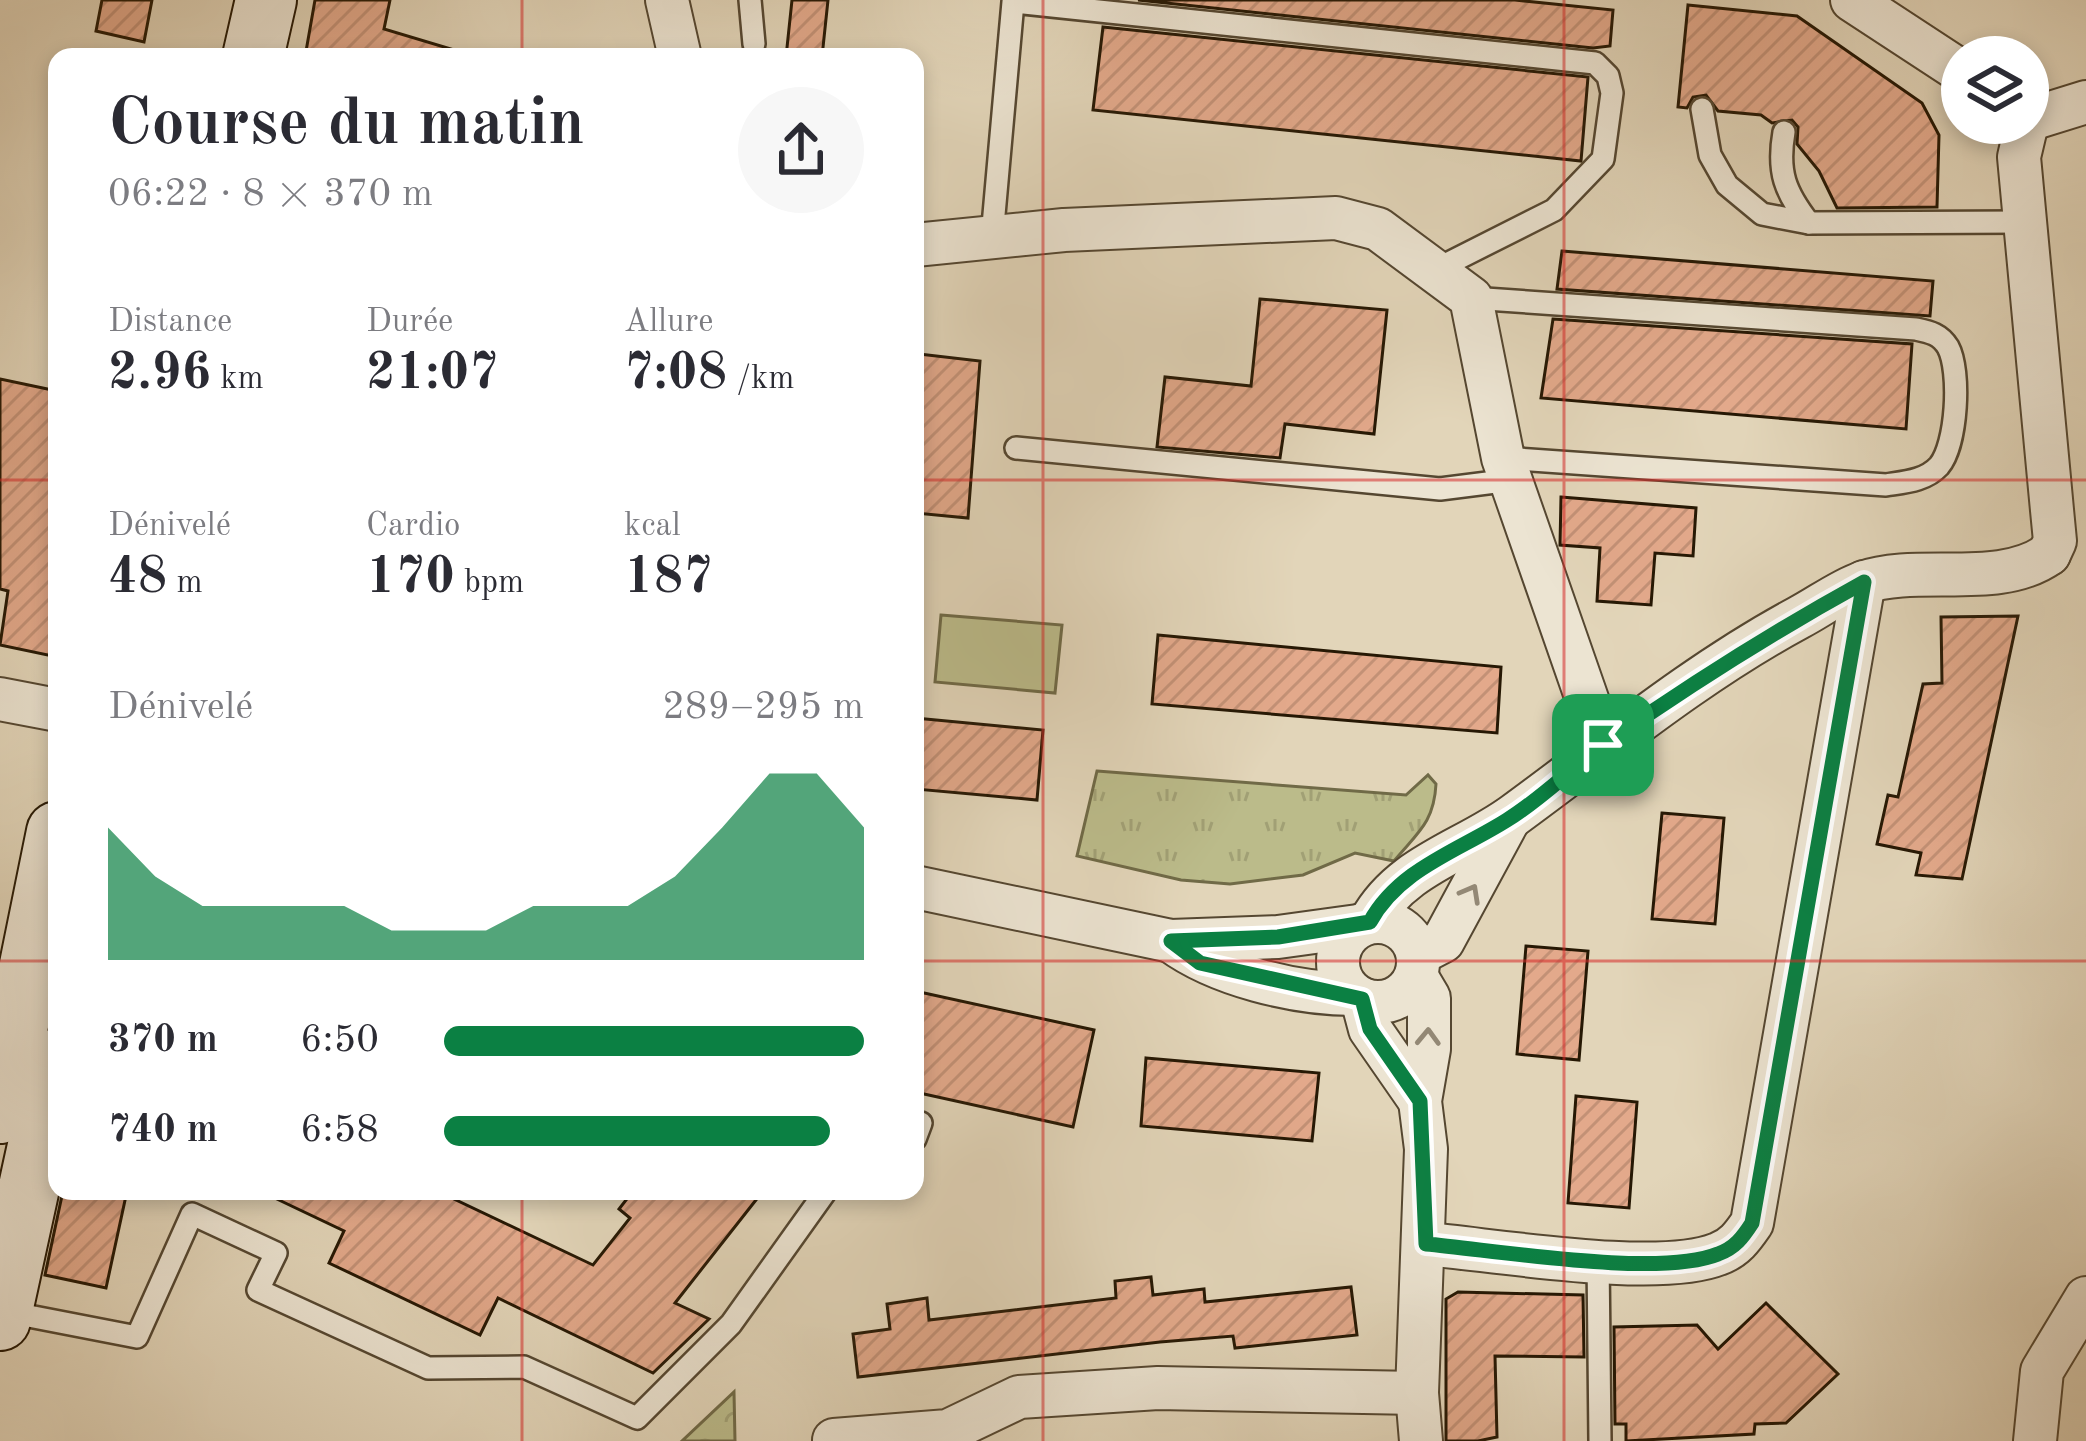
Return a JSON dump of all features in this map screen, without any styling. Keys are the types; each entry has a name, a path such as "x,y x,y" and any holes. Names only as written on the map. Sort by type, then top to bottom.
{"main road":[{"path":"256,48 266,0"},
{"path":"0,1113 48,876"},
{"path":"1,1315 48,1100"}],"street":[{"path":"667,0 678,48"},
{"path":"1852,0 1941,58"},
{"path":"2049,114 2086,102"},
{"path":"1420,1101 1370,1029 1358,997 1344,984 1337,959 1340,945 1364,924 1385,894 1509,819 1603,745 1764,636 1864,582 2068,558 2055,541 2023,222 2022,144"},
{"path":"924,244 1336,218 1378,229 1437,269 1471,298 1507,469 1603,745"},
{"path":"1426,1244 1659,1262 1717,1255 1740,1242 1752,1223 1864,582"},
{"path":"0,699 48,708"},
{"path":"1171,941 1200,963 1325,994 1388,1001 1443,941 1509,819"},
{"path":"924,889 1171,941 1278,937 1364,924 1406,932 1429,998 1429,1049 1420,1101 1426,1244 1417,1393 1421,1441"},
{"path":"2035,1441 2042,1371 2086,1298"},
{"path":"834,1440 948,1430 1018,1397 1158,1388 1417,1393"}],"lane":[{"path":"750,0 754,44"},
{"path":"992,237 1013,2 1595,63 1608,76 1612,93 1603,159 1554,210 1437,269"},
{"path":"1702,110 1710,155 1727,185 1762,214 1809,223 2023,222"},
{"path":"1784,132 1779,159 1785,192 1809,223"},
{"path":"1016,448 1440,488 1507,469 1886,485 1919,480 1938,466 1949,448 1954,370 1949,349 1937,334 1471,298"},
{"path":"1,1315 137,1336 192,1214 276,1253 258,1291 428,1368 524,1367 638,1418 731,1324 820,1200"},
{"path":"1598,1258 1600,1441"}],"green space":[{"path":"941,615 1062,625 1055,693 935,682"},
{"path":"1097,771 1406,795 1428,775 1436,784 1428,818 1394,861 1355,853 1303,875 1230,884 1181,880 1077,856"},
{"path":"734,1392 735,1441 682,1441"}],"building":[{"path":"102,0 152,0 144,42 96,31"},
{"path":"315,0 390,0 384,29 448,48 307,48"},
{"path":"792,0 828,0 823,48 787,48"},
{"path":"1138,0 1515,0 1613,10 1610,46 1593,48"},
{"path":"1688,5 1797,16 1922,103 1939,135 1937,207 1837,208 1819,171 1797,144 1798,127 1792,120 1772,123 1761,115 1718,111 1706,95 1693,97 1687,108 1678,107"},
{"path":"1103,27 1588,77 1581,161 1093,110"},
{"path":"1562,251 1933,281 1930,316 1557,289"},
{"path":"1260,299 1387,310 1374,434 1285,424 1280,458 1157,447 1165,377 1251,386"},
{"path":"1553,319 1912,344 1906,429 1541,398"},
{"path":"924,355 980,361 968,518 924,514"},
{"path":"0,379 48,389 48,655 0,645 8,591 0,589"},
{"path":"1561,497 1696,508 1693,556 1655,553 1651,605 1597,601 1600,548 1560,545"},
{"path":"2018,616 1962,879 1916,875 1921,853 1877,844 1888,795 1898,797 1923,684 1942,683 1941,617"},
{"path":"1158,635 1501,667 1497,733 1152,704"},
{"path":"924,719 1043,730 1037,800 924,790"},
{"path":"1662,813 1724,818 1715,924 1652,919"},
{"path":"1526,946 1588,951 1579,1060 1517,1054"},
{"path":"924,993 1094,1030 1073,1127 924,1094"},
{"path":"1146,1058 1319,1073 1312,1141 1141,1126"},
{"path":"1576,1096 1637,1102 1629,1208 1568,1203"},
{"path":"61,1200 125,1200 106,1288 45,1275"},
{"path":"279,1200 456,1200 593,1265 630,1218 619,1209 626,1200 756,1200 675,1303 709,1319 653,1373 498,1298 480,1335 329,1263 344,1231"},
{"path":"1151,1277 1153,1295 1204,1289 1205,1302 1351,1287 1357,1335 1235,1348 1233,1336 1160,1342 858,1377 853,1334 890,1329 887,1304 927,1298 929,1320 1116,1298 1115,1281"},
{"path":"1458,1292 1583,1295 1584,1357 1495,1356 1497,1437 1478,1441 1446,1441 1446,1299"},
{"path":"1766,1303 1838,1374 1786,1423 1755,1424 1754,1434 1626,1441 1626,1424 1615,1424 1614,1327 1697,1325 1718,1349"}],"route":[{"path":"1864,582 1752,1223 1740,1242 1717,1255 1659,1262 1426,1244 1426,1149 1420,1101 1370,1029 1362,999 1200,963 1171,941 1205,936 1278,937 1370,922 1385,894 1434,860 1509,819 1603,745 1764,636 1864,582"}]}
